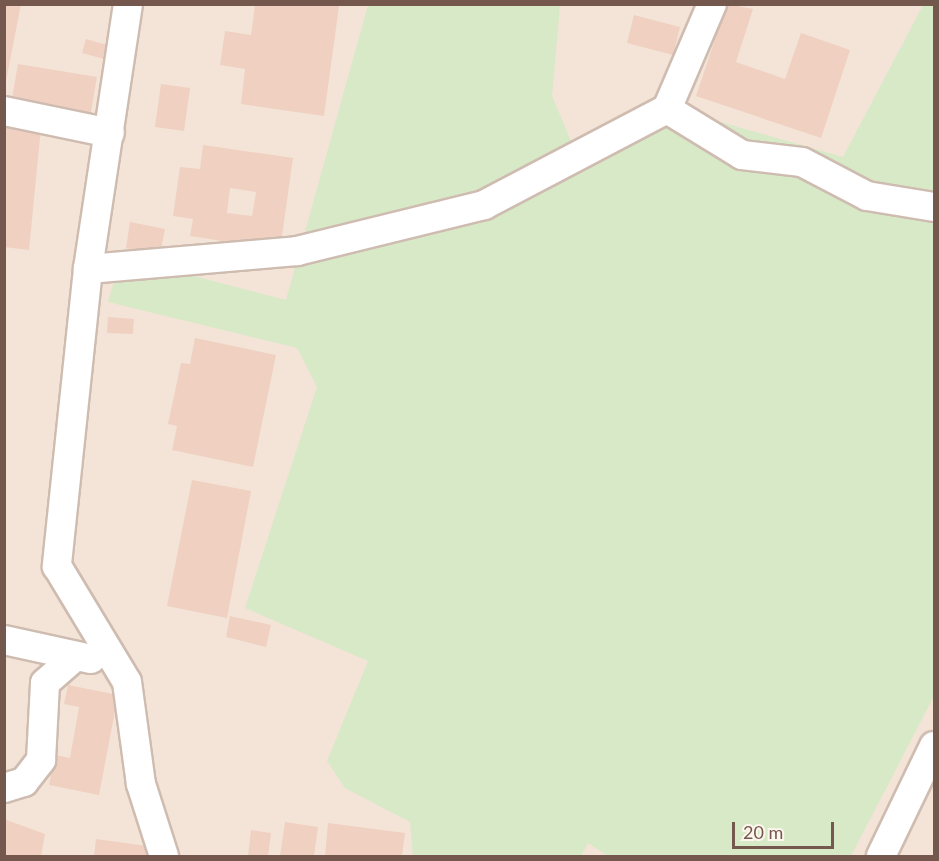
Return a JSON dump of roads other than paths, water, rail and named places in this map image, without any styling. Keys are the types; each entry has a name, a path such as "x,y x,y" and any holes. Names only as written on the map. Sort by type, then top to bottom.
{"street":[{"path":"128,4 88,269 57,566 119,666 135,719 141,784 164,856"},
{"path":"88,269 297,251 484,205 667,109 712,4"},
{"path":"667,109 742,155 802,162 867,196 934,207"},
{"path":"4,111 110,133"},
{"path":"4,640 119,666"},
{"path":"4,788 24,782 41,760 45,683 76,656"},
{"path":"880,856 934,746"}]}
